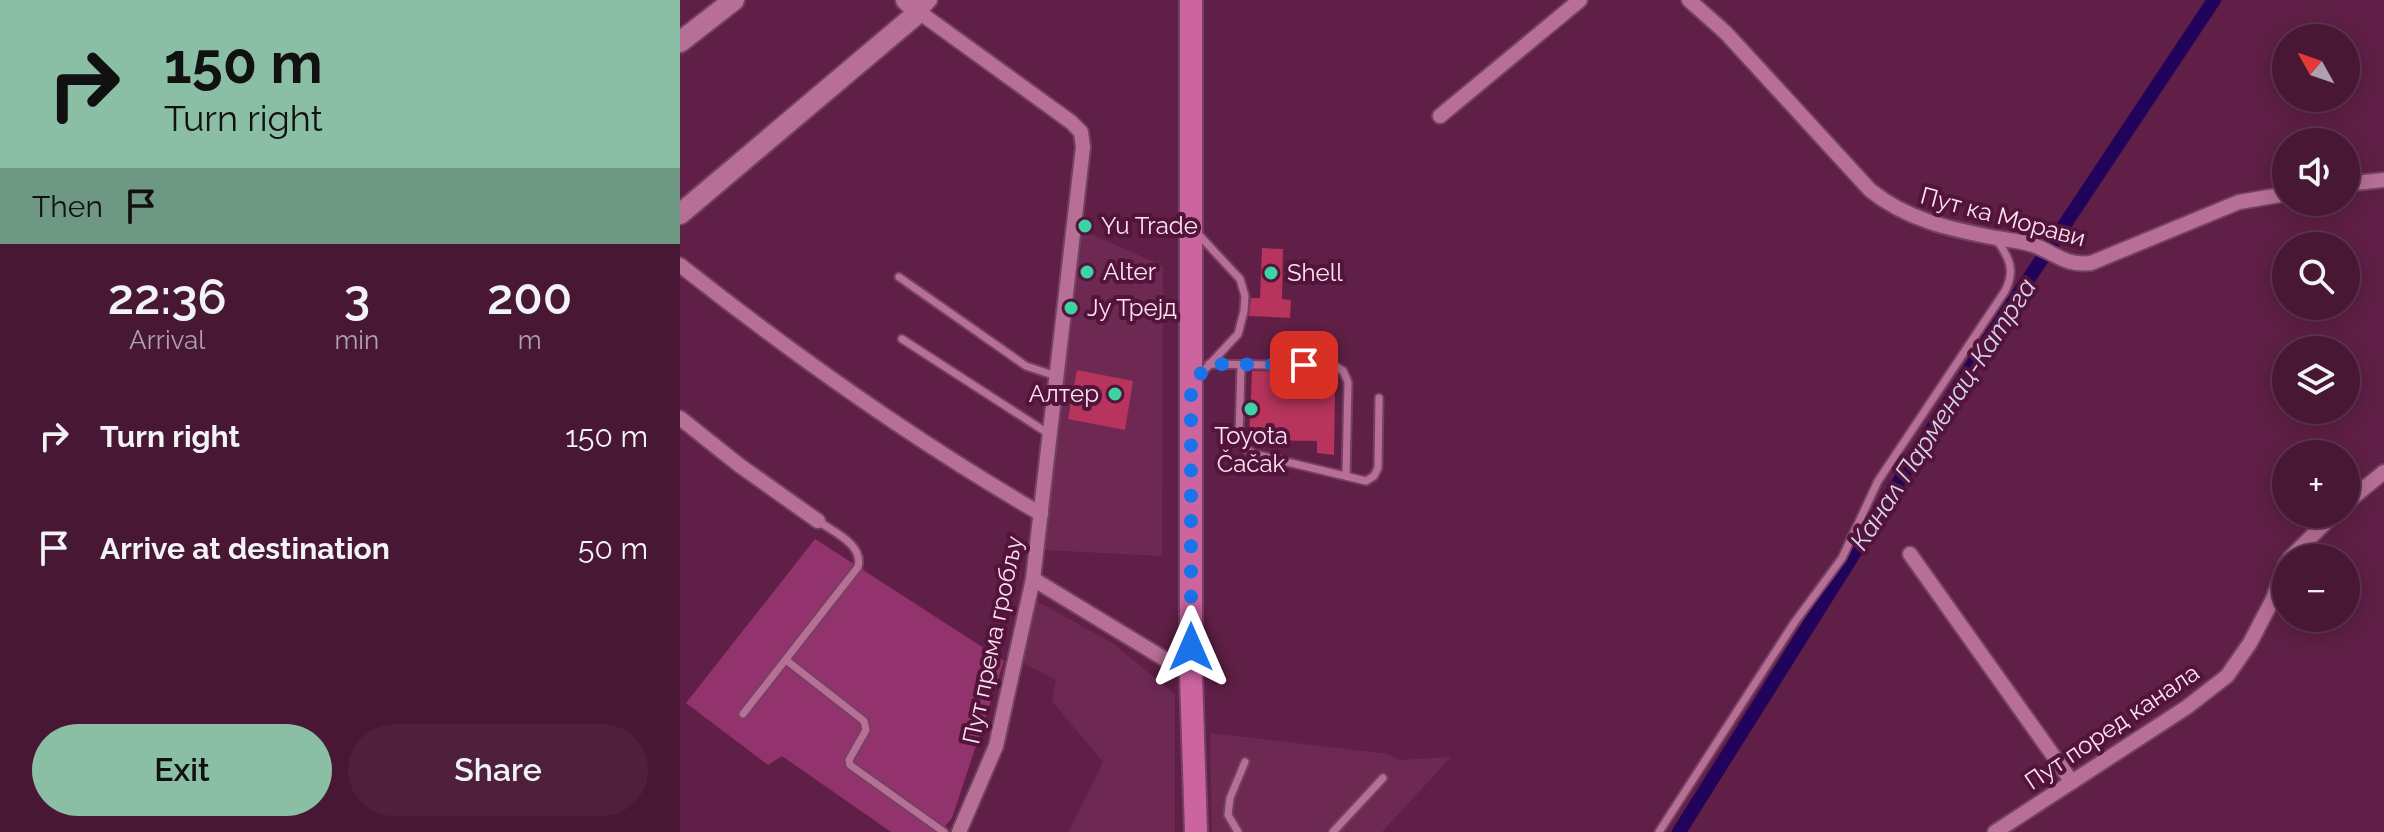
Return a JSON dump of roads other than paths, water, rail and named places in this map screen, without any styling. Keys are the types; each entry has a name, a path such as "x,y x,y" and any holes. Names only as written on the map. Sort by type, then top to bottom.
{"main road":[{"path":"1191,0 1191,675 1196,832"}],"street":[{"path":"680,42 734,0"},
{"path":"1440,116 1580,0"},
{"name":"Пут ка Морави","path":"1689,0 1726,33 1870,190 1884,202 1923,221 2042,249 2071,263 2091,263 2239,202 2272,196"},
{"path":"680,214 919,4"},
{"name":"Пут према гробљу","path":"919,4 1071,122 1081,132 1083,147 1033,579 996,746 959,832"},
{"path":"2360,182 2383,178"},
{"path":"680,265 875,408 980,479 1041,514"},
{"path":"680,418 818,521"},
{"path":"2360,492 2384,472"},
{"path":"2304,544 2320,528"},
{"path":"1910,554 2072,782"},
{"path":"1033,579 1191,675"},
{"name":"Пут поред канала","path":"1995,832 2187,707 2227,676 2250,643 2272,601"}],"lane":[{"path":"1191,227 1240,279 1245,296 1238,334 1191,385"},
{"path":"1659,832 1786,635 1842,558 1878,481 2005,291 2011,276 2011,263 1995,237"},
{"path":"899,277 1026,366 1058,377"},
{"path":"902,339 1051,435"},
{"path":"1209,364 1335,366 1343,371 1348,382 1346,476"},
{"path":"1241,365 1239,438 1244,448 1254,454 1366,481 1377,472 1379,398"},
{"path":"743,714 860,563 855,548 818,521"},
{"path":"786,660 864,721 866,730 850,758 850,765 944,832"},
{"path":"1238,832 1228,815 1230,798 1245,762"},
{"path":"1333,832 1383,778"}],"waterway":[{"name":"Канал Парменац-Катрга","path":"1679,832 1990,337 2214,0"}],"place":[{"name":"Yu Trade","path":"1085,226"},
{"name":"Alter","path":"1087,272"},
{"name":"Shell","path":"1271,273"},
{"name":"Ју Трејд","path":"1071,308"},
{"name":"Алтер","path":"1115,394"},
{"name":"Toyota Čačak","path":"1251,409"}]}
